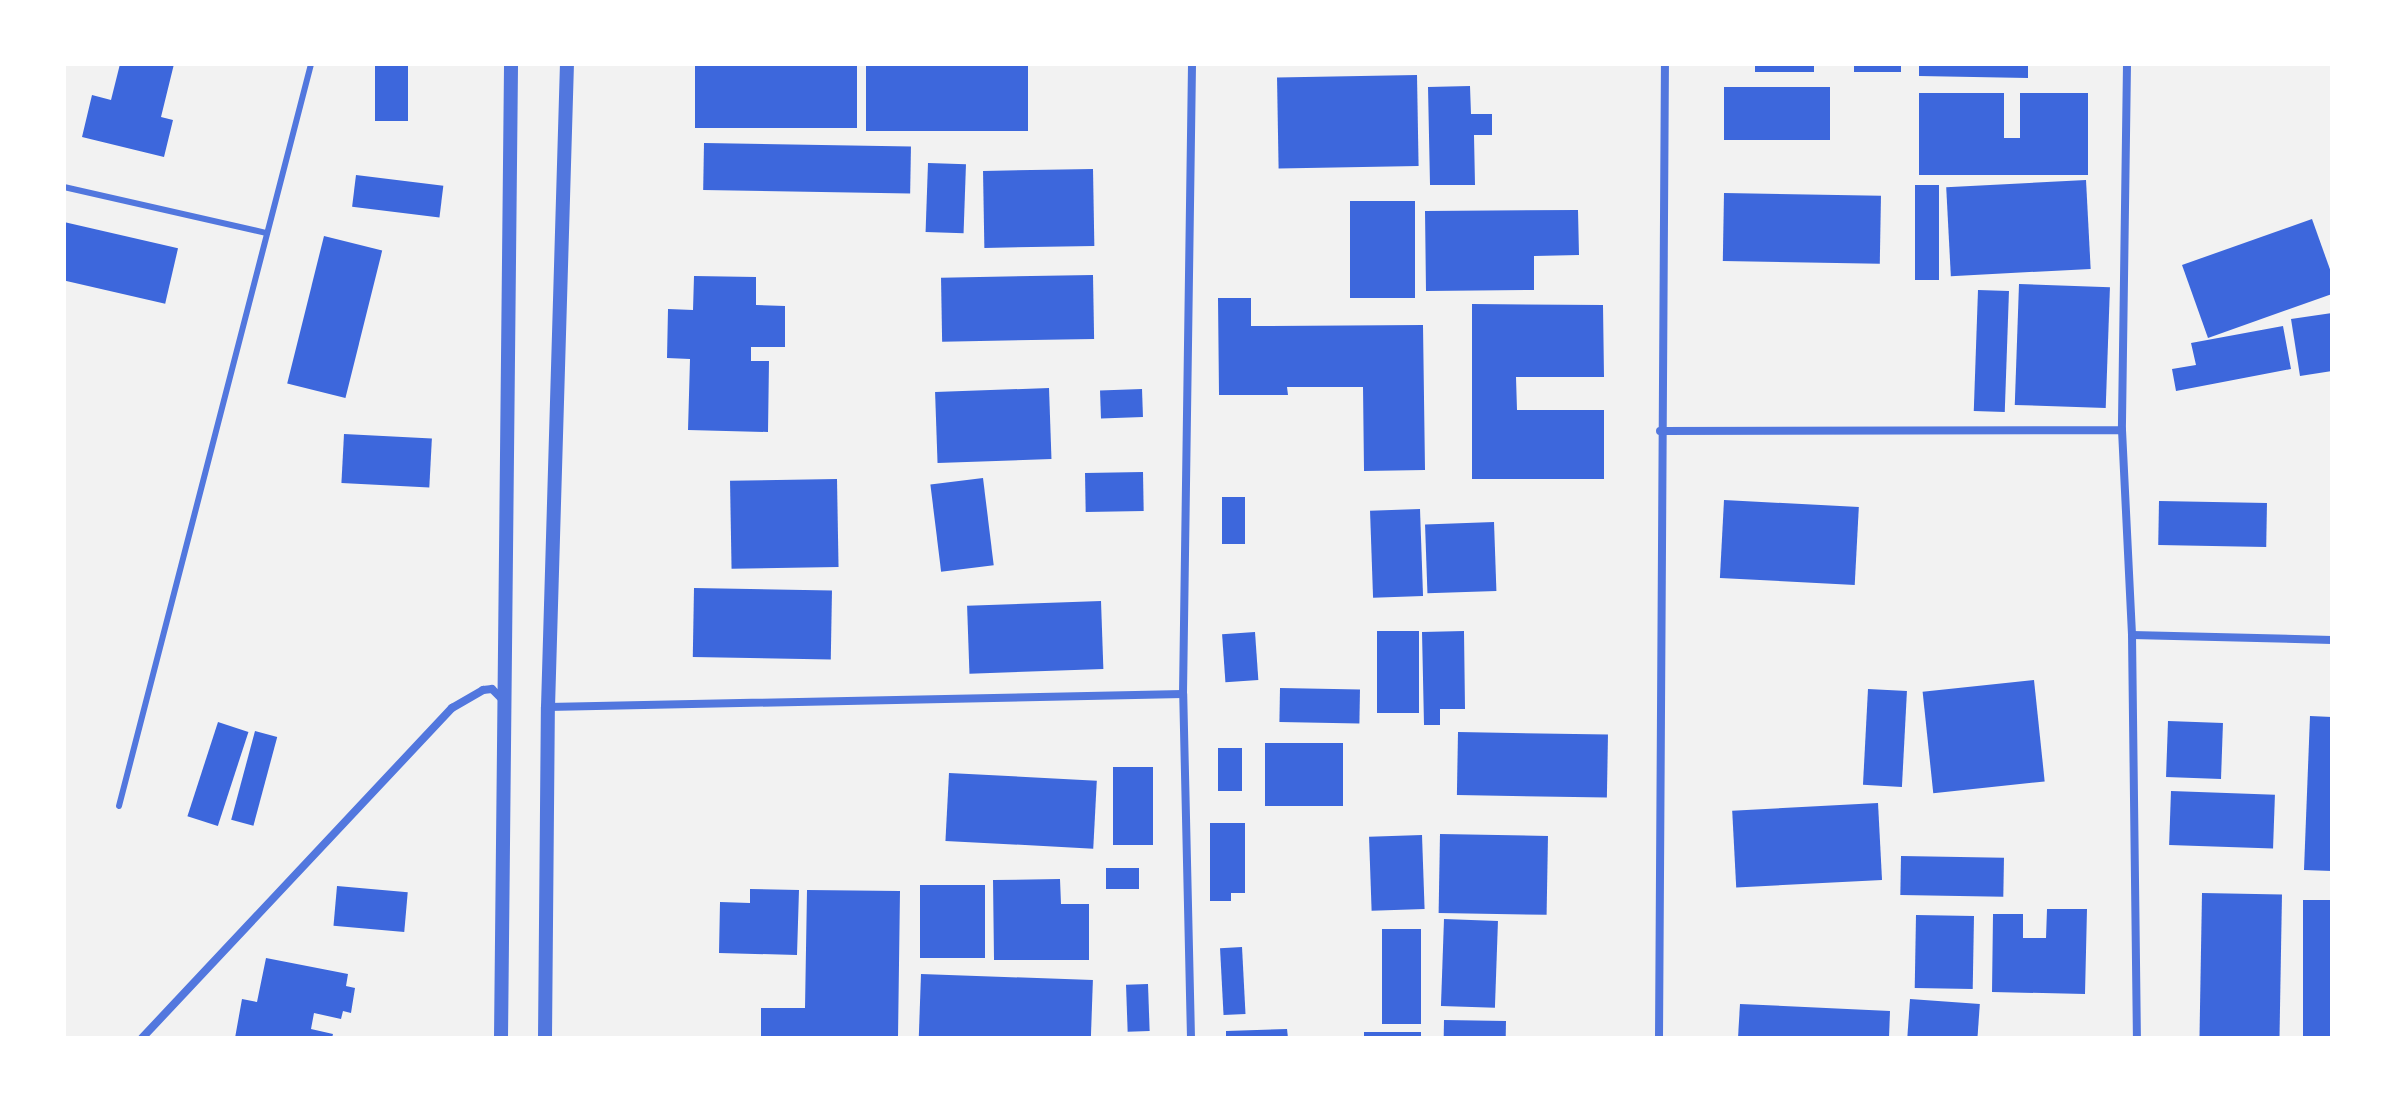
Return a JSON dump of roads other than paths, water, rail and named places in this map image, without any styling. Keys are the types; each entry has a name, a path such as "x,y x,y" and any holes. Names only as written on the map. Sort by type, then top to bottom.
{"street":[{"path":"501,1038 501,698 511,64"},
{"path":"545,1038 548,707 567,64"},
{"path":"1191,1038 1183,694 1192,64"},
{"path":"1659,1038 1660,431 1665,64"},
{"path":"2127,64 2122,430 2132,635 2137,1038"},
{"path":"1660,431 2122,430"},
{"path":"2132,635 2332,640"},
{"path":"142,1038 452,708 483,690 492,689 501,698"},
{"path":"548,707 1183,694"}],"lane":[{"path":"119,806 311,64"},
{"path":"64,187 267,233"}]}
